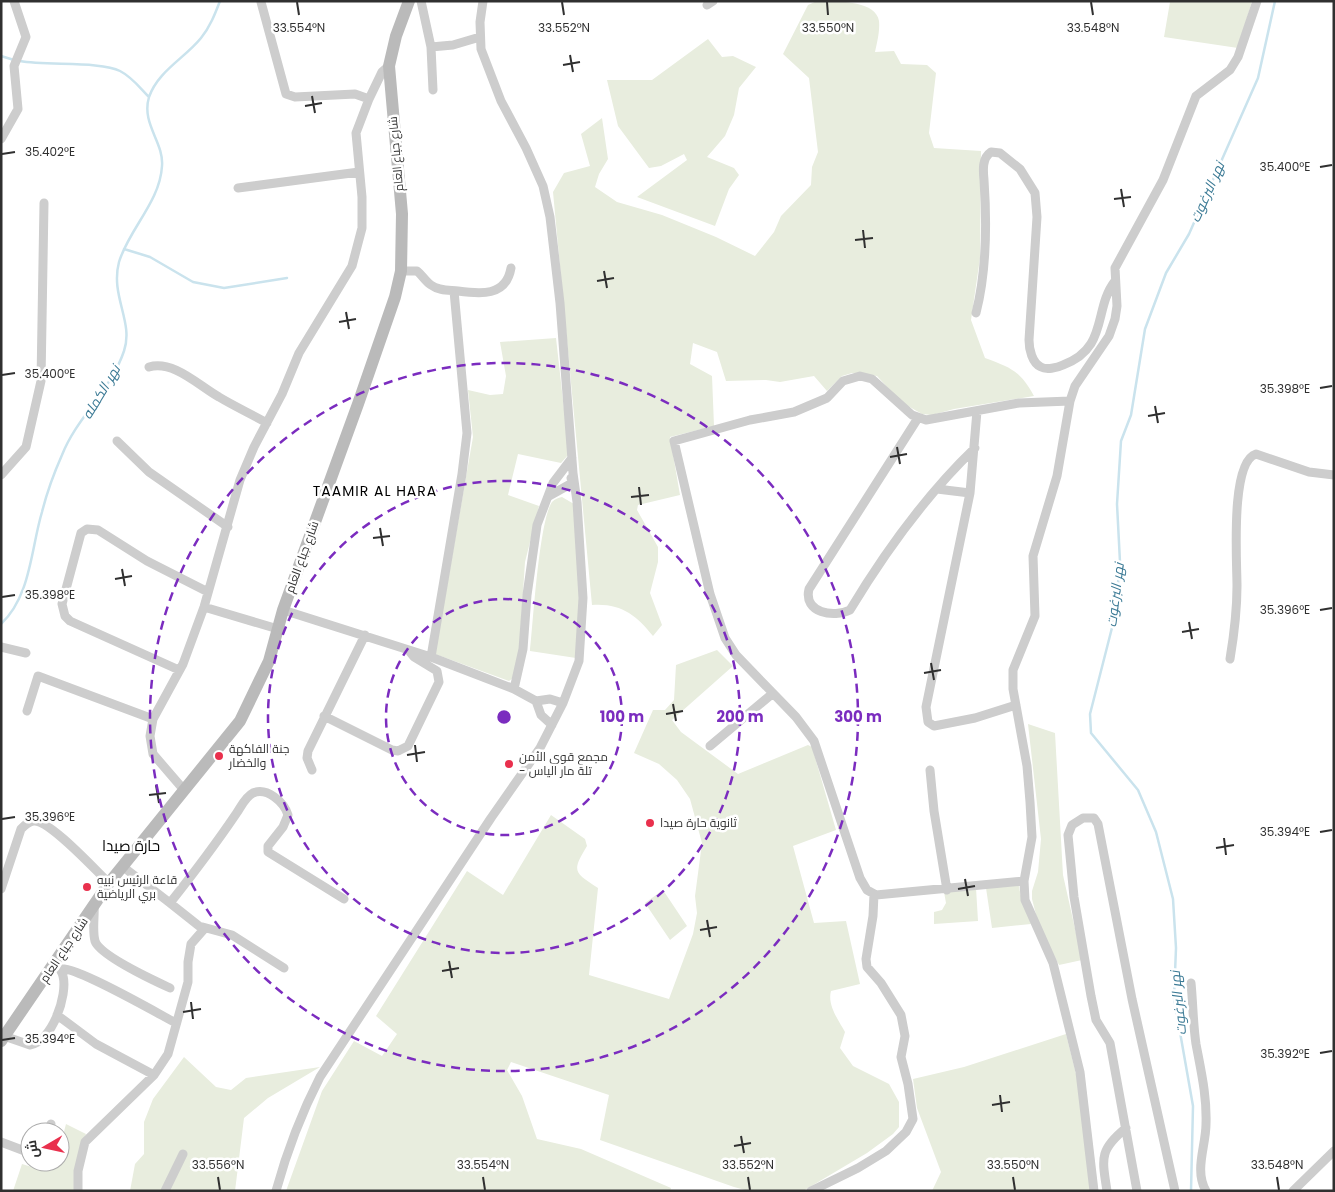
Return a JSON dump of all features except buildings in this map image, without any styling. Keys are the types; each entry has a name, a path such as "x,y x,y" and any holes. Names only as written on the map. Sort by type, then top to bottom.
{"main road":[{"name":"شارع جباع العام","path":"2,1037 58,966 109,883 240,721 266,670 283,610 361,395 395,297 401,271 402,214 388,66 396,36 409,1"}],"street":[{"path":"1,139 18,109 14,66 16,56 26,37 14,1"},
{"path":"421,1 431,47 433,90"},
{"path":"276,1191 288,1147 320,1077 491,818 540,748 563,703 579,661 583,598 573,457 550,216 543,186 489,74 481,49 483,1"},
{"path":"1094,1191 1080,1072 1053,963 1025,900 1024,881 1032,837 1027,766 1016,705 1013,670 1035,616 1033,556 1057,476 1070,401 1075,386 1109,336 1117,306 1115,268 1163,180 1196,96 1230,70 1247,36 1257,1"},
{"path":"261,2 286,94 295,97 354,94 369,99"},
{"path":"431,47 453,45 480,37"},
{"path":"184,790 153,754 150,736 152,719 179,670 204,607 240,480 282,394 298,353 352,266 362,228 356,133 369,99 382,72 388,66"},
{"path":"976,314 980,296 985,241 984,168 987,155 991,152 1000,153 1020,169 1035,194 1037,217 1029,340 1032,355 1038,366 1043,369 1060,367 1074,361 1086,350 1099,327 1107,291 1115,280"},
{"path":"238,188 359,172"},
{"path":"1,475 26,447 41,381 44,204"},
{"path":"401,271 418,271 430,285 440,289 486,294 494,292 507,279 511,268"},
{"path":"431,657 461,483 467,433 454,291"},
{"path":"149,367 162,366 178,371 219,398 267,423"},
{"path":"1024,881 947,890 874,894 867,890 860,878 814,741 796,717 736,655 725,638 710,594 674,441 806,408 827,398 843,381 860,376 872,379 918,418 936,420 977,410 1019,403 1070,401"},
{"path":"977,410 970,493 926,707 927,717 931,725 950,724 1016,705"},
{"path":"918,418 809,589 807,597 813,607 835,615 850,610 882,559 951,471 975,448"},
{"path":"118,442 149,472 228,527"},
{"path":"1230,659 1234,638 1236,542 1240,488 1248,460 1256,454 1309,472 1334,475"},
{"path":"514,689 523,649 527,595 537,525 558,477 573,457"},
{"path":"558,477 569,477 574,482"},
{"path":"549,496 574,482"},
{"path":"559,489 569,490 576,497"},
{"path":"937,489 970,493"},
{"path":"179,670 97,635 70,621 65,616 62,604 81,533 87,529 98,530 147,561 208,592"},
{"path":"204,607 278,629"},
{"path":"283,610 431,657 514,689 536,700 550,699 563,703"},
{"path":"312,770 308,758 308,750 364,635"},
{"path":"1,647 26,653"},
{"path":"324,716 392,750 398,751 408,746 439,682 437,671 414,658 409,650"},
{"path":"27,711 38,676 152,719"},
{"path":"710,746 772,694"},
{"path":"536,700 541,715 552,725"},
{"path":"930,770 934,811 947,890"},
{"path":"170,903 212,850 245,800 257,793 272,796 280,801 288,815 283,827 268,846 270,854 344,899"},
{"path":"1137,1191 1110,1043 1096,1020 1074,897 1068,835 1072,825 1083,818 1094,818 1098,824 1132,999 1175,1191"},
{"path":"1,889 21,829 34,821 40,822 54,831 109,883"},
{"path":"122,866 199,926 232,935 284,968"},
{"path":"812,1191 858,1168 886,1151 906,1132 913,1119 908,1084 902,1063 905,1036 901,1015 881,983 868,967 866,959 873,916 874,894"},
{"path":"94,906 94,934 98,946 138,974 170,988"},
{"path":"78,1191 78,1171 85,1142 154,1075 168,1054 188,982 188,962 191,944 205,928"},
{"path":"58,966 70,969 94,980 176,1023"},
{"path":"2,1037 34,1044 42,1040 58,1015 65,987 58,966"},
{"path":"1191,983 1196,1042 1205,1089 1206,1125 1200,1165 1202,1184 1206,1191"},
{"path":"58,1015 75,1031 154,1075"},
{"path":"1107,1191 1105,1151 1110,1140 1126,1128"},
{"path":"1,1142 20,1149"},
{"path":"1293,1191 1334,1151"},
{"path":"164,1191 182,1154"},
{"path":"1303,1191 1306,1177"}],"shaded area":[{"path":"817,1 854,3 871,9 879,21 875,52 894,51 901,64 927,65 936,73 929,133 934,148 981,151 980,258 971,320 985,358 1014,371 1024,381 1034,396 954,409 932,415 922,414 901,402 877,376 852,373 842,376 827,391 814,376 780,382 766,380 726,381 717,352 693,343 690,364 712,376 714,426 670,437 680,495 638,505 637,510 658,547 658,562 650,593 662,625 653,636 634,616 620,608 592,605 553,192 564,173 590,166 581,134 602,118 608,159 599,174 595,187 617,202 662,215 716,237 755,256 774,232 781,216 811,185 812,167 818,152 809,78 783,54 808,5"},
{"path":"1252,1 1238,48 1164,37 1170,2"},
{"path":"708,39 722,57 733,56 756,67 739,88 734,115 725,136 707,157 734,168 739,175 729,189 715,226 637,197 687,160 684,154 661,166 649,168 618,126 607,80 652,80"},
{"path":"556,338 569,454 561,463 518,454 508,495 539,506 525,562 519,652 513,678 509,681 435,654 473,437 468,390 490,395 503,394 506,376 500,342"},
{"path":"562,497 574,504 580,605 576,658 530,651 537,574 547,513 552,502"},
{"path":"717,650 733,666 672,720 681,732 738,774 808,745 812,747 836,830 793,846 814,923 846,921 860,984 831,991 832,1007 845,1032 840,1048 853,1066 889,1084 899,1102 899,1127 893,1134 867,1153 803,1191 749,1191 600,1140 609,1095 511,1062 507,1070 522,1096 537,1139 581,1149 671,1188 670,1191 286,1191 322,1091 354,1041 382,1056 397,1034 376,1016 467,871 503,895 551,815 585,839 587,846 577,866 578,870 584,878 598,888 589,975 669,999 693,934 697,913 695,896 702,843 690,799 677,780 659,764 634,753 653,710 665,710 674,700 676,665"},
{"path":"1028,724 1055,733 1063,875 1082,960 1059,965 1039,926 1032,899 1032,891 1038,872 1041,839"},
{"path":"1019,885 1022,900 1031,924 992,928 986,888"},
{"path":"976,888 978,921 934,924 934,912 942,910 946,903 944,892"},
{"path":"663,890 687,926 670,940 645,903"},
{"path":"1066,1034 1079,1086 1090,1191 932,1191 941,1172 917,1108 913,1079 964,1067"},
{"path":"184,1057 216,1087 231,1090 246,1078 320,1067 268,1098 244,1118 235,1191 130,1191 135,1164 144,1154 144,1122 153,1099"},
{"path":"70,1126 86,1134 79,1149 76,1191 13,1191 20,1170 20,1172 70,1172"}],"waterway":[{"name":"نهر الكمله","path":"1,624 19,600 29,571 44,505 68,441 103,391 124,351 126,330 117,286 119,262 156,192 162,166 160,149 148,116 149,97 165,72 195,45 204,34 220,1"},
{"name":"نهر البرغوت","path":"1191,1191 1193,1106 1174,998 1176,948 1173,899 1156,832 1138,790 1091,733 1090,714 1115,616 1120,562 1117,504 1121,441 1131,415 1145,329 1166,273 1189,234 1258,78 1275,1"},
{"path":"1,56 14,60"},
{"path":"20,61 111,68 128,76 149,97"},
{"path":"124,249 150,257 193,282 224,288 287,278"}],"place":[{"name":"جنة الفاكهة والخضار","path":"219,756"},
{"name":"مجمع قوى الأمن - تلة مار الياس","path":"509,764"},
{"name":"ثانوية حارة صيدا","path":"650,823"},
{"name":"قاعة الرئيس نبيه بري الرياضية","path":"87,887"}],"district":[{"name":"TAAMIR AL HARA","path":"375,491"},
{"name":"حارة صيدا","path":"131,846"}]}
